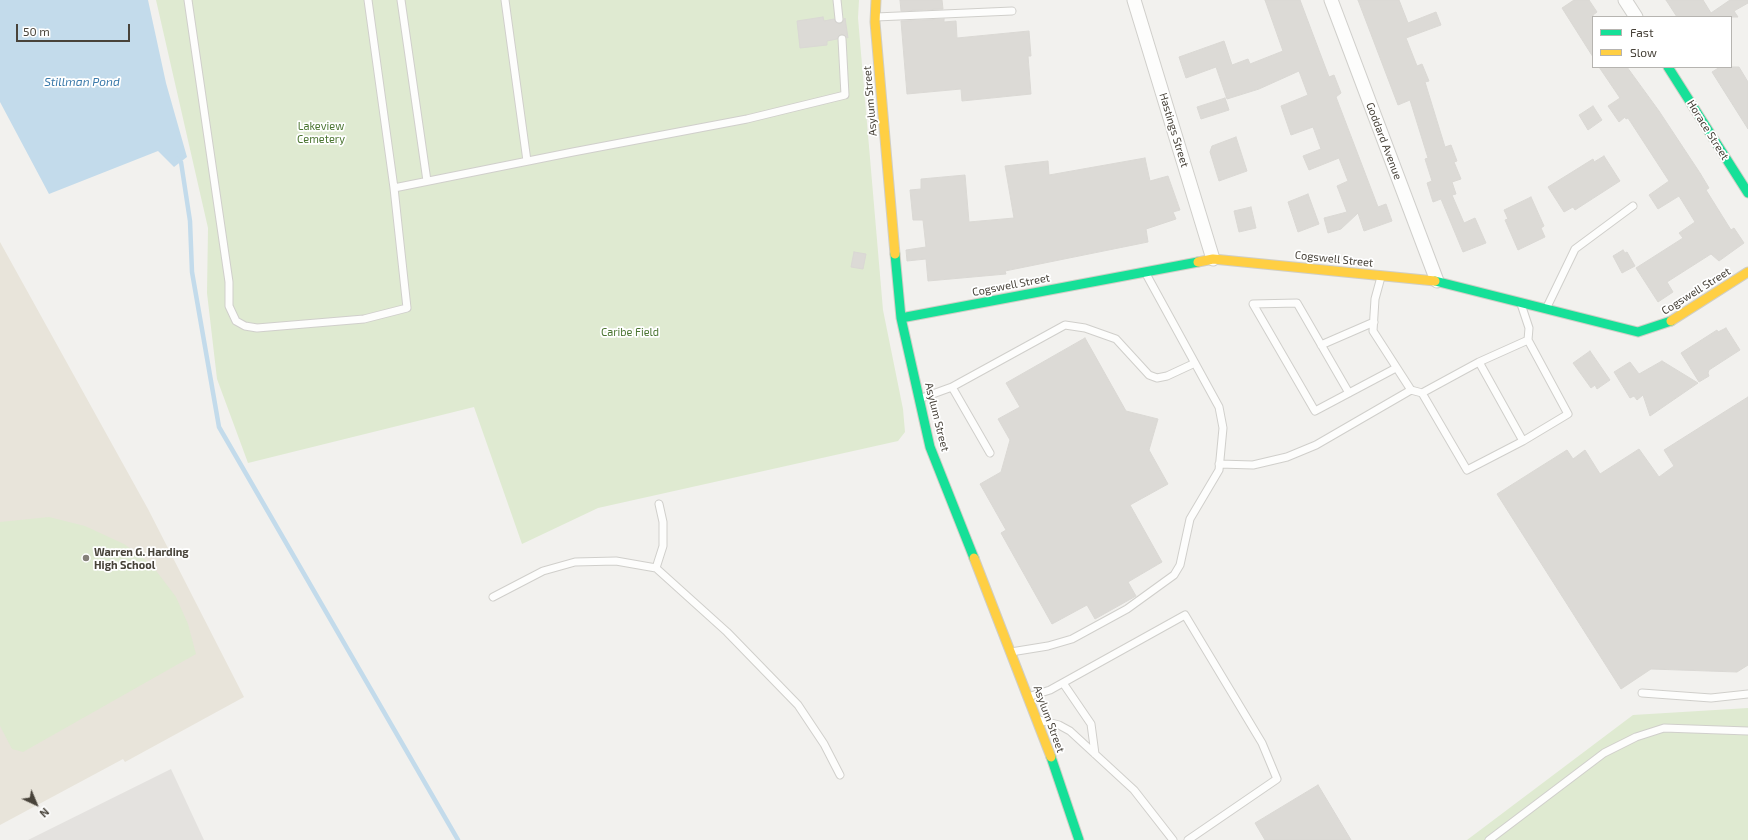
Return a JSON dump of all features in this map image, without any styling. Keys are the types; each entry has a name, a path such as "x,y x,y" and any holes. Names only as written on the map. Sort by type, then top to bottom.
{"street":[{"name":"Asylum Street","path":"876,0 876,17 901,318 930,447 1037,720 1080,840"},
{"name":"Hastings Street","path":"1134,0 1213,259"},
{"name":"Goddard Avenue","path":"1331,0 1437,282"},
{"path":"1625,0 1635,16"},
{"name":"Horace Street","path":"1669,68 1748,193"},
{"name":"Cogswell Street","path":"901,318 1213,259 1437,282 1520,301 1638,332 1667,324 1748,272"}],"lane":[{"path":"188,0 229,282 229,306 236,321 246,326 264,328 364,319 408,308 394,188 368,0"},
{"path":"401,0 427,181"},
{"path":"505,0 527,161"},
{"path":"837,0 839,19"},
{"path":"876,17 1012,11"},
{"path":"394,188 747,119 845,95 842,39"},
{"path":"1546,309 1576,249 1633,206"},
{"path":"1011,652 1048,646 1072,639 1127,609 1174,575 1180,565 1190,519 1218,470 1224,428 1219,407 1145,272"},
{"path":"1381,276 1375,299 1373,331 1410,390 1422,393 1479,362 1528,340"},
{"path":"1422,393 1468,470 1523,441 1568,414 1528,340 1529,328 1520,301"},
{"path":"1349,393 1297,303 1253,304 1315,411 1349,393 1396,368"},
{"path":"1321,345 1374,322"},
{"path":"919,399 952,387 1065,324 1085,328 1116,339 1149,375 1157,378 1167,376 1195,364"},
{"path":"1479,362 1523,441"},
{"path":"952,387 990,453"},
{"path":"1219,464 1254,465 1287,457 1309,448 1410,390"},
{"path":"656,568 662,546 663,522 659,504"},
{"path":"493,598 542,571 575,562 616,561 656,568 727,632 798,705 824,744 840,775"},
{"path":"1028,697 1050,690 1185,615 1262,743 1277,779 1188,840"},
{"path":"1063,683 1091,724 1095,754"},
{"path":"1642,693 1711,698 1748,694"},
{"path":"1037,720 1059,724 1070,731 1134,790 1173,840"},
{"path":"1489,840 1604,753 1636,737 1664,728 1748,731"}],"shaded area":[{"name":"Warren G. Harding High School","path":"0,242 148,509 244,697 125,762 123,759 0,825"},
{"path":"171,769 204,840 28,840"}],"green space":[{"path":"156,0 859,0 858,18 883,310 903,409 905,432 898,441 598,508 522,544 474,407 248,463 217,379 207,293 208,228"},
{"path":"49,517 85,526 124,544 151,564 176,597 188,624 196,654 23,752 12,749 0,726 0,522"},
{"path":"1748,708 1748,840 1467,840 1633,715"}],"water":[{"name":"Stillman Pond","path":"0,0 148,0 166,83 187,157 174,167 158,151 49,194 0,102"}],"building":[{"path":"900,0 942,0 943,9 901,11"},
{"path":"1265,0 1300,0 1329,77 1334,75 1341,93 1336,97 1378,207 1386,204 1392,221 1364,231 1358,213 1341,229 1328,233 1324,218 1347,212 1337,186 1348,181 1339,158 1309,170 1303,156 1321,149 1313,127 1291,135 1281,106 1308,95 1299,71 1259,89 1227,99 1216,67 1186,78 1179,57 1224,41 1232,65 1248,59 1250,64 1283,51"},
{"path":"1358,0 1399,0 1408,23 1436,12 1441,25 1406,38 1417,66 1422,64 1429,81 1425,82 1445,147 1451,145 1457,161 1454,162 1461,179 1452,182 1456,194 1452,195 1464,223 1475,218 1486,243 1463,252 1441,199 1433,202 1427,183 1432,181 1425,159 1428,158 1410,100 1398,105"},
{"path":"1574,0 1589,0 1597,12 1592,16 1592,55 1562,8"},
{"path":"1666,0 1703,0 1711,13 1730,0 1748,0 1748,3 1734,11 1738,17 1676,16"},
{"path":"823,17 824,21 834,19 839,24 842,23 845,18 848,38 841,34 837,39 827,41 827,45 800,48 797,21"},
{"path":"944,19 944,22 956,21 957,38 1029,31 1031,56 1028,56 1031,94 962,101 961,89 907,94 901,21"},
{"path":"1739,67 1748,82 1748,129 1712,72 1718,68"},
{"path":"1600,68 1628,68 1659,111 1700,173 1709,188 1706,190 1731,230 1734,228 1744,243 1719,261 1711,254 1667,282 1673,292 1658,302 1636,268 1683,238 1679,233 1695,222 1679,196 1658,209 1649,195 1669,181 1628,118 1626,119 1625,117 1619,122 1608,106 1620,98"},
{"path":"1225,98 1229,110 1201,119 1197,107"},
{"path":"1593,106 1602,120 1588,130 1579,115"},
{"path":"1236,137 1247,171 1219,181 1210,152 1212,146"},
{"path":"1604,156 1620,181 1575,210 1573,207 1564,212 1548,187 1593,159 1594,162"},
{"path":"1145,158 1150,181 1168,176 1180,210 1173,212 1176,219 1146,229 1148,242 1005,271 1006,274 928,281 926,259 907,261 906,250 926,247 923,220 913,220 910,190 921,189 921,179 965,175 969,222 1014,218 1005,166 1048,161 1049,175"},
{"path":"1308,194 1319,224 1298,232 1288,202"},
{"path":"1531,197 1544,226 1541,228 1545,237 1518,250 1505,220 1508,219 1504,210"},
{"path":"1251,207 1256,228 1239,232 1234,211"},
{"path":"1623,250 1625,253 1627,252 1635,266 1622,273 1613,256"},
{"path":"854,252 866,254 863,269 851,267"},
{"path":"1726,328 1740,350 1709,370 1709,376 1699,382 1681,353 1717,330 1718,332"},
{"path":"1085,338 1126,411 1158,419 1149,450 1168,484 1130,505 1162,562 1128,582 1136,596 1095,619 1087,605 1052,624 1001,533 1006,530 980,484 1001,472 1010,440 998,419 1020,407 1006,383"},
{"path":"1590,351 1610,380 1597,389 1595,385 1591,388 1573,363"},
{"path":"1662,361 1698,383 1650,416 1643,395 1637,400 1634,396 1630,398 1614,372 1630,362 1639,374"},
{"path":"1748,397 1748,665 1737,672 1651,669 1621,689 1497,494 1567,450 1573,459 1585,450 1600,474 1639,449 1659,477 1674,466 1664,450"},
{"path":"1318,785 1351,840 1265,840 1255,823"}],"waterway":[{"path":"177,159 181,162 190,221 192,272 219,427 458,840"}],"traffic: fast":[{"path":"1669,68 1748,193"},
{"path":"895,254 901,318 930,447 974,558"},
{"path":"901,318 1198,262"},
{"path":"1435,281 1638,332 1671,321"},
{"path":"1051,757 1079,840"}],"traffic: slow":[{"path":"876,0 875,22 895,254"},
{"path":"1198,262 1213,259 1435,281"},
{"path":"1671,321 1748,272"},
{"path":"974,558 1051,757"}],"place":[{"name":"Warren G. Harding High School","path":"86,558"}],"park label":[{"name":"Lakeview Cemetery","path":"321,132"},
{"name":"Caribe Field","path":"630,332"}]}
